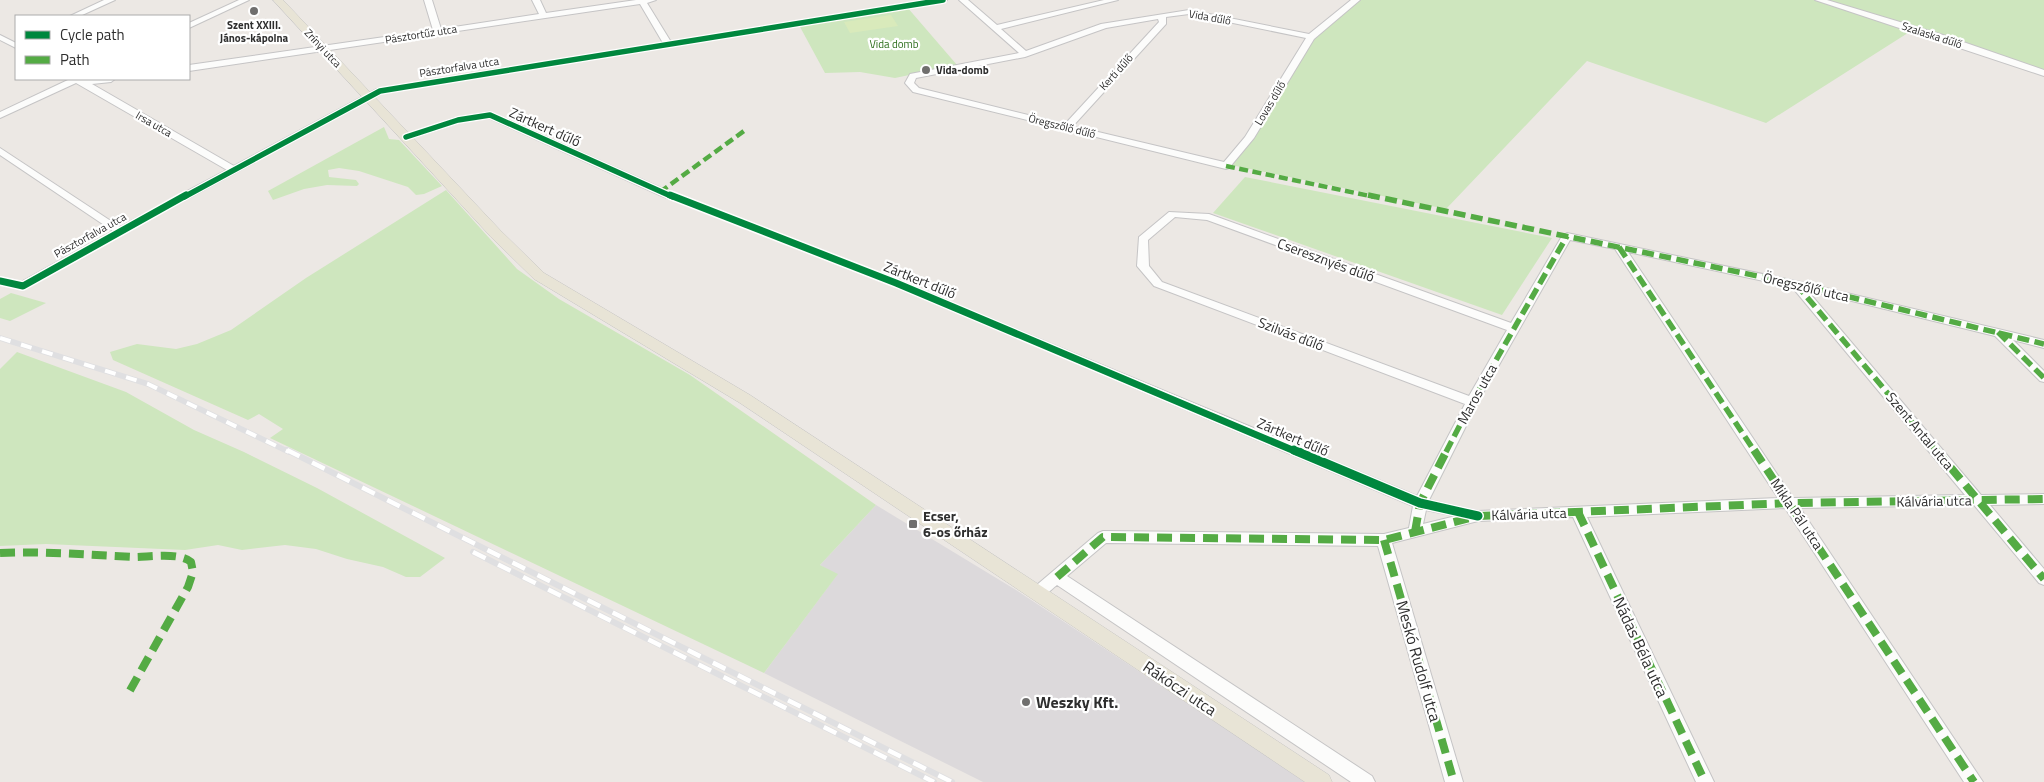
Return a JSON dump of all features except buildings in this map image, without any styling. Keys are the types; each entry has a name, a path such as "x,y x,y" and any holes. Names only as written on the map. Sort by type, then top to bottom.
{"main road":[{"name":"Zrínyi utca","path":"278,0 406,137"},
{"name":"Rákóczi utca","path":"406,137 496,234 539,276 745,399 1322,782"}],"street":[{"path":"76,15 108,0"},
{"path":"190,26 245,0"},
{"path":"428,0 438,32"},
{"path":"536,0 543,15"},
{"name":"Pásztortűz utca","path":"190,68 652,0"},
{"name":"Pásztorfalva utca","path":"0,281 23,286 120,231 380,90 943,0"},
{"path":"962,0 1025,54"},
{"path":"1075,0 1083,7"},
{"path":"994,28 1114,0"},
{"path":"1311,37 1356,0"},
{"name":"Szalaska dűlő","path":"1819,0 1940,37 2044,72"},
{"path":"642,1 668,44"},
{"name":"Vida dűlő","path":"913,76 1025,54 1104,26 1177,13 1189,12 1311,37"},
{"name":"Kerti dűlő","path":"1067,127 1163,22 1162,16"},
{"path":"0,37 15,44"},
{"name":"Lovas dűlő","path":"1226,166 1249,138 1311,37"},
{"path":"0,48 15,44"},
{"name":"Öregszőlő dűlő","path":"913,76 908,83 916,90 1226,166"},
{"path":"0,115 78,80"},
{"name":"Irsa utca","path":"78,80 233,169"},
{"name":"Zártkert dűlő","path":"406,137 480,115 490,115 666,194 896,282 1290,450 1420,503"},
{"path":"0,151 120,231"},
{"name":"Cseresznyés dűlő","path":"1144,239 1173,214 1208,217 1514,328"},
{"name":"Maros utca","path":"1415,532 1420,503 1472,402 1567,236"},
{"name":"Öregszőlő utca","path":"1567,236 1796,284 2044,344"},
{"name":"Szilvás dűlő","path":"1144,239 1143,266 1158,284 1472,402"},
{"name":"Mikla Pál utca","path":"1619,248 1974,782"},
{"name":"Szent Antal utca","path":"1796,284 2044,579"},
{"path":"1996,331 2044,378"},
{"name":"Kálvária utca","path":"1037,593 1103,537 1384,540 1478,516 1790,503 2044,498"},
{"path":"1420,503 1478,516"},
{"name":"Nádas Béla utca","path":"1578,512 1705,782"},
{"name":"Meskó Rudolf utca","path":"1384,540 1454,782"},
{"path":"1057,577 1366,782"}],"shaded area":[{"path":"876,505 1016,590 1306,782 983,782 764,673 837,575 820,565"}],"green space":[{"path":"1359,0 2044,0 2044,75 1911,31 1766,123 1587,61 1446,209 1231,165 1312,40"},
{"name":"Vida domb","path":"907,7 957,65 895,78 860,72 825,73 799,25"},
{"path":"891,15 898,26 850,33 844,22"},
{"path":"384,127 389,139 399,140 442,186 424,194 416,195 408,187 359,171 339,168 328,170 329,177 356,180 359,184 357,186 327,185 304,189 273,200 268,191"},
{"path":"1245,177 1552,238 1502,315 1213,213"},
{"path":"446,190 517,269 559,299 690,375 876,505 820,565 838,574 764,673 270,438 283,429 259,414 248,420 113,360 110,352 137,344 176,349 197,344 231,330 306,278"},
{"path":"11,293 46,303 10,321 0,318 0,299"},
{"path":"17,352 126,392 194,430 317,488 445,558 420,577 406,577 383,567 347,559 316,549 285,545 242,550 218,545 185,550 46,544 0,546 0,369"}],"railway":[{"path":"0,338 148,384 289,452"},
{"path":"287,450 952,782"},
{"path":"473,552 934,782"}],"marked path":[{"path":"660,192 744,131"},
{"path":"1226,166 1796,284 2044,344"},
{"path":"1415,532 1420,503 1472,402 1567,236"},
{"path":"1619,247 1974,782"},
{"path":"1796,284 2044,579"},
{"path":"1998,332 2044,378"},
{"path":"1057,577 1103,537 1384,540 1478,516 1790,503 2044,499"},
{"path":"1578,512 1705,782"},
{"path":"1384,540 1454,782"},
{"path":"0,553 61,552 141,557 174,556 188,559 191,562 193,572 188,587 128,694"}],"cycle path":[{"path":"0,281 23,286 120,231 380,91 943,0"},
{"path":"406,137 469,117 490,115 666,194 896,283 1420,503 1478,516"}],"place":[{"name":"Szent XXIII. János-kápolna","path":"254,11"},
{"name":"Vida-domb","path":"926,70"},
{"name":"Ecser, 6-os őrház","path":"913,524"},
{"name":"Weszky Kft.","path":"1026,702"}]}
